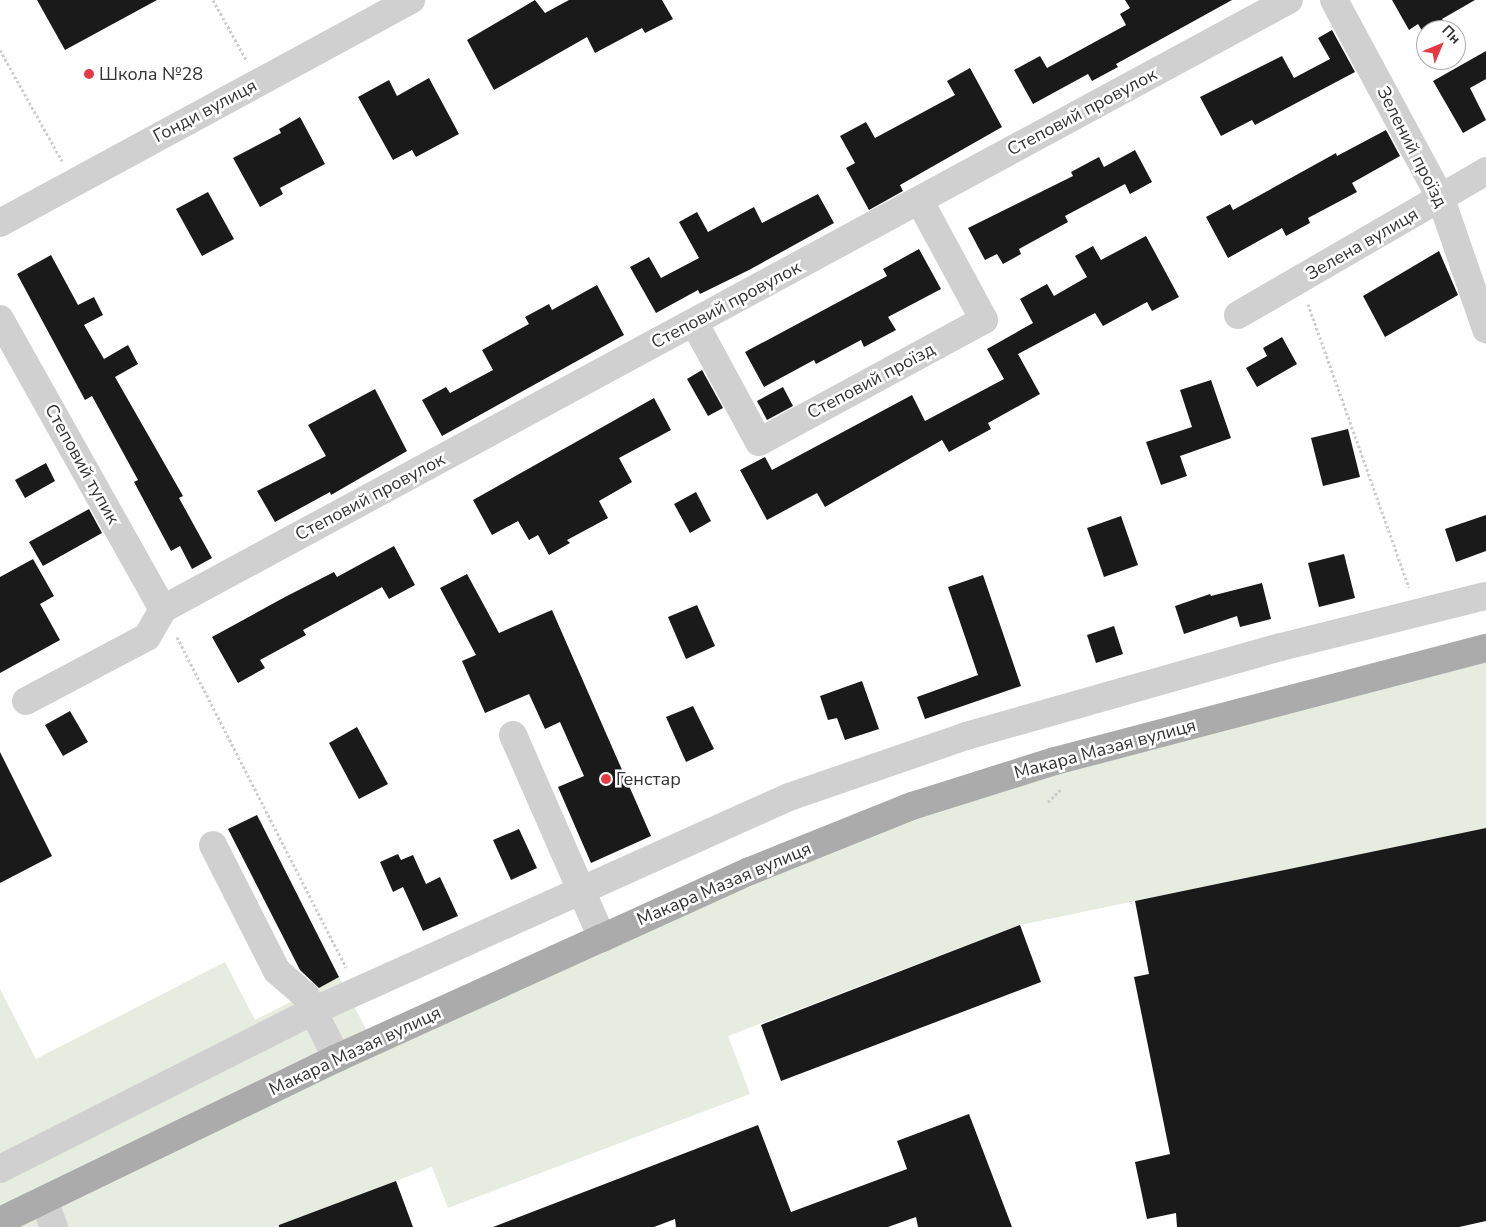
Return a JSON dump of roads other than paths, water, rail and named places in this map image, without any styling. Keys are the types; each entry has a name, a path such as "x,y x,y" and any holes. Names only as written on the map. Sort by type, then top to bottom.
{"main road":[{"name":"Макара Мазая вулиця","path":"0,1221 337,1058 750,871 912,806 1046,764 1486,648"}],"street":[{"name":"Гонди вулиця","path":"0,223 411,0"},
{"name":"Степовий провулок","path":"163,609 1289,0"},
{"name":"Зелений проїзд","path":"1334,0 1441,198 1486,329"},
{"name":"Зелена вулиця","path":"1238,315 1486,171"},
{"name":"Степовий проїзд","path":"694,322 758,442 984,320 919,200"},
{"name":"Степовий тупик","path":"0,319 163,609"},
{"path":"0,1169 313,1011 789,797 966,736 1281,647 1486,596"},
{"path":"26,701 147,637 163,609"},
{"path":"513,734 602,938"},
{"path":"213,845 277,971 304,995 337,1058"},
{"path":"44,1200 54,1227"}],"place":[{"name":"Школа №28","path":"89,74"},
{"name":"Генстар","path":"606,779"}]}
